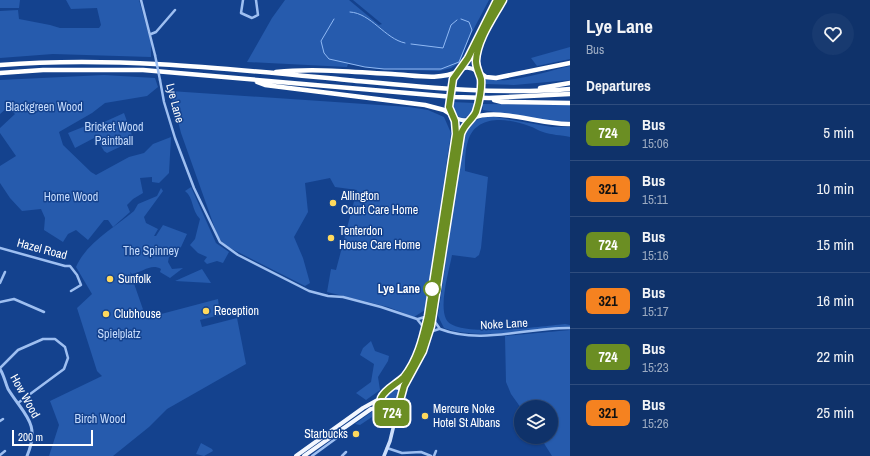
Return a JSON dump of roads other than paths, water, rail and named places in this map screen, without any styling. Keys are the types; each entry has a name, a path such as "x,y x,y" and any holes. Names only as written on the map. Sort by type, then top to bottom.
{"highway":[{"path":"296,456 363,408 381,398 383,394 404,376 411,366 425,329 428,316 456,134 449,102 454,76 470,54 497,0"},
{"path":"304,456 342,432 370,409 387,408 399,404 404,386 423,351 433,319 462,131 475,113 478,104 480,86 476,60 478,51 503,0"},
{"path":"0,65 42,62 120,62 456,90 570,89"},
{"path":"266,73 300,70 441,76 468,68 486,77 496,78 570,63"},
{"path":"0,73 43,70 143,70 488,98 570,94"},
{"path":"253,80 265,85 425,105 444,110 452,116 462,120 489,113 549,123 570,124"},
{"path":"534,90 570,83"},
{"path":"488,98 502,102 570,103"},
{"path":"393,387 398,388 403,392"},
{"path":"381,398 387,408"}],"main road":[{"path":"384,456 399,404"},
{"path":"387,408 395,419"}],"street":[{"path":"141,0 151,34 156,32 175,10"},
{"path":"243,0 241,13 245,16 254,18 258,14 256,0"},
{"name":"Lye Lane","path":"151,34 160,80 175,138 191,182 220,242 238,255 309,291 328,296 343,297 418,319"},
{"name":"Hazel Road","path":"0,248 65,266 70,266 80,283 79,286 71,291"},
{"path":"0,283 5,272"},
{"path":"0,302 14,299 44,312"},
{"path":"425,329 418,319 428,316"},
{"path":"433,319 440,329"},
{"name":"Noke Lane","path":"430,332 440,329 460,333 484,334 570,328"},
{"path":"0,368 18,350 43,339 55,339 65,347 68,358 64,369 18,403"},
{"name":"How Wood","path":"0,368 8,388 29,420 32,429 33,440 27,456"},
{"path":"0,379 4,376"},
{"path":"312,456 338,438 342,432"},
{"path":"387,448 402,453 421,452 433,456 436,451"},
{"path":"0,455 5,451"},
{"path":"342,456 346,452"}],"waterway":[{"path":"350,12 358,13 391,37 405,43"},
{"path":"334,19 321,41 324,53 329,59 365,67 384,69 441,69 459,62 472,30 469,22 461,19"},
{"path":"411,44 443,48 451,25 457,20"}],"place":[{"name":"Allington Court Care Home","path":"333,203"},
{"name":"Tenterdon House Care Home","path":"331,238"},
{"name":"Sunfolk","path":"110,279"},
{"name":"Lye Lane","path":"432,289"},
{"name":"Reception","path":"206,311"},
{"name":"Clubhouse","path":"106,314"},
{"name":"Mercure Noke Hotel St Albans","path":"425,416"},
{"name":"Starbucks","path":"356,434"}],"park label":[{"name":"Blackgreen Wood","path":"44,107"},
{"name":"Bricket Wood Paintball","path":"114,134"},
{"name":"Home Wood","path":"71,197"},
{"name":"The Spinney","path":"151,251"},
{"name":"Spielplatz","path":"119,334"},
{"name":"Birch Wood","path":"100,419"}]}
